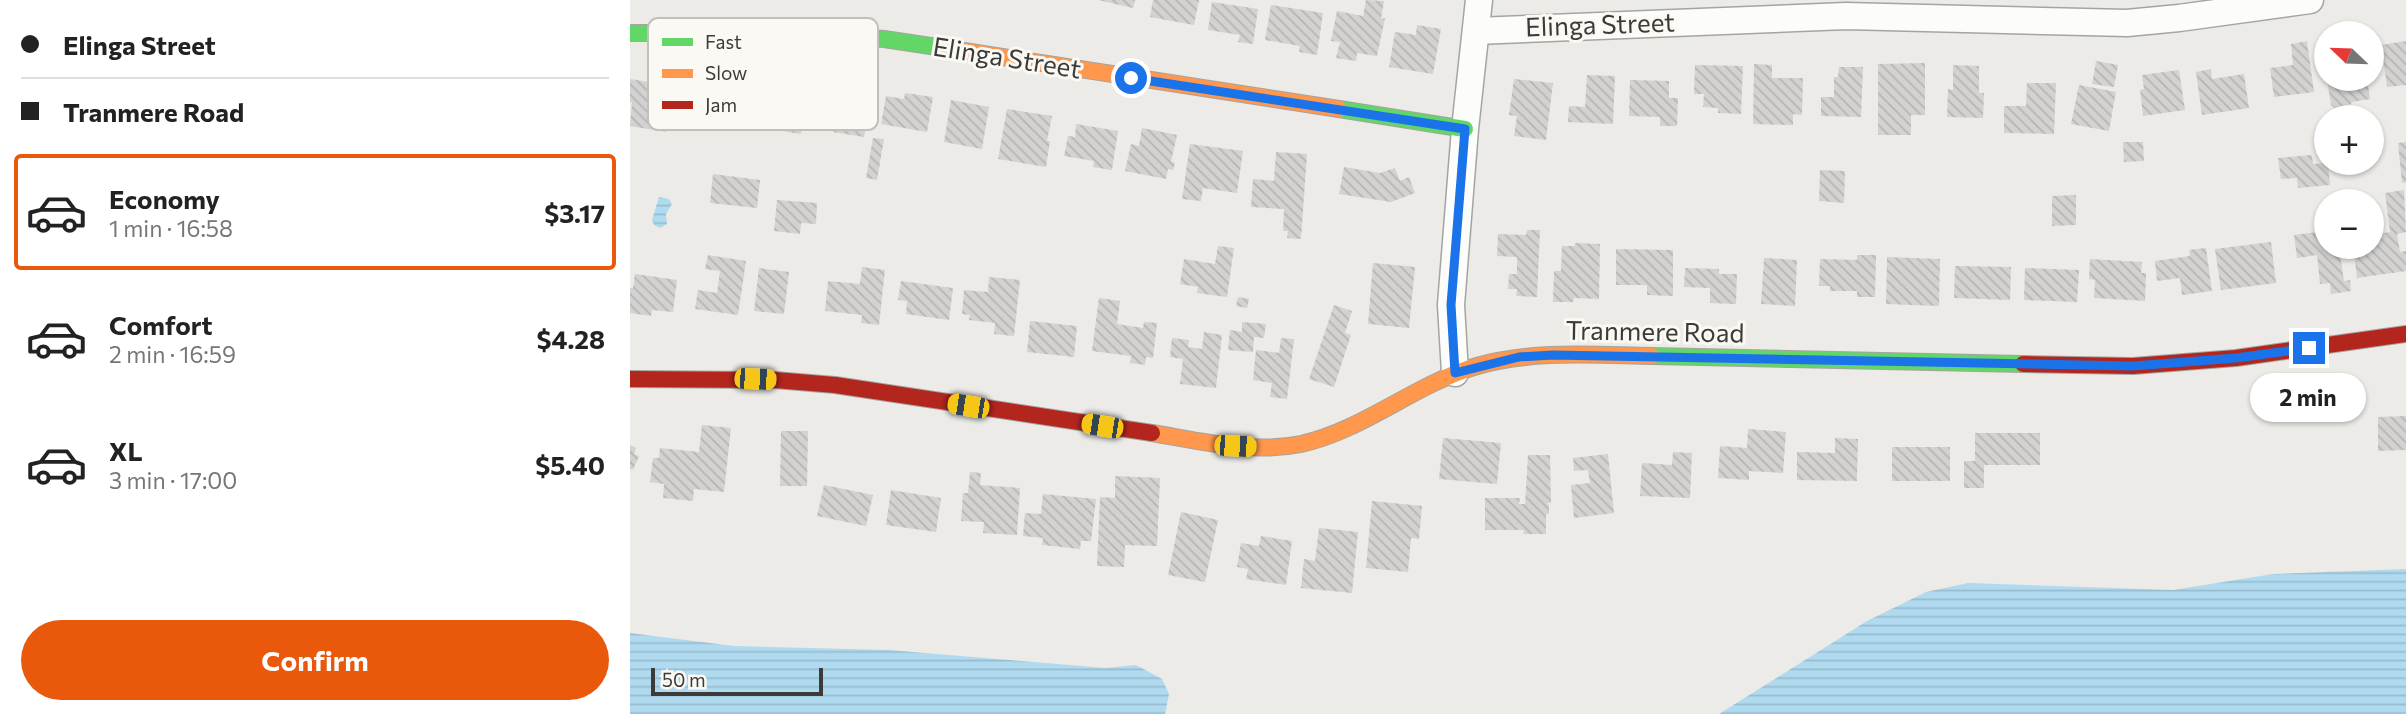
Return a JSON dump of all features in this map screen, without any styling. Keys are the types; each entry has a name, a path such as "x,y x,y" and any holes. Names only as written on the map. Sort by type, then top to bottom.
{"street":[{"path":"1455,373 1451,305 1465,129 1479,0"},
{"name":"Elinga Street","path":"1476,31 1846,16 2127,23 2310,0"},
{"name":"Elinga Street","path":"630,33 648,33"},
{"name":"Elinga Street","path":"878,39 1465,129"},
{"name":"Tranmere Road","path":"630,379 775,380 835,386 1235,446 1267,447 1302,443 1336,433 1455,373 1519,357 1553,355 2133,366 2236,358 2406,334"}],"water":[{"path":"659,197 669,199 672,204 666,214 667,224 660,228 654,225 652,220"},
{"path":"2406,569 2406,714 1719,714 1867,621 1926,592 1968,583 2173,590 2273,574"},
{"path":"630,633 734,646 889,650 1105,668 1136,665 1162,679 1169,694 1165,714 630,714"}],"building":[{"path":"1098,0 1135,0 1133,8"},
{"path":"1153,0 1199,0 1194,25 1150,17"},
{"path":"1366,0 1384,1 1381,19 1385,18 1377,56 1357,53 1356,61 1336,58 1340,42 1331,41 1337,11 1363,16"},
{"path":"1212,2 1258,9 1253,44 1238,42 1240,35 1208,30"},
{"path":"1271,5 1323,13 1317,55 1299,52 1300,46 1265,40"},
{"path":"1417,25 1441,29 1433,74 1389,67 1395,32 1416,35"},
{"path":"2307,41 2314,92 2274,97 2270,68 2293,65 2291,44"},
{"path":"2406,41 2406,85 2387,87 2384,45"},
{"path":"2096,61 2118,65 2114,87 2092,84"},
{"path":"1925,63 1925,115 1911,115 1911,135 1878,135 1878,64"},
{"path":"1754,64 1772,65 1772,78 1803,78 1802,115 1793,114 1793,125 1753,124"},
{"path":"1695,65 1743,66 1741,114 1718,113 1718,108 1703,107 1704,94 1694,94"},
{"path":"1953,65 1979,66 1979,93 1984,93 1983,118 1947,117 1948,89 1953,90"},
{"path":"1839,67 1863,67 1861,117 1821,116 1821,97 1834,97 1834,77 1838,77"},
{"path":"2211,69 2212,79 2244,74 2249,108 2202,115 2196,72"},
{"path":"2179,70 2185,110 2143,116 2140,90 2144,89 2142,75"},
{"path":"1587,75 1615,76 1613,124 1568,122 1569,106 1585,107"},
{"path":"630,79 648,82 648,129 630,126"},
{"path":"1514,79 1553,83 1546,140 1514,136 1517,116 1509,115"},
{"path":"1630,80 1669,81 1669,98 1678,98 1677,126 1660,126 1660,117 1629,116"},
{"path":"2027,83 2056,83 2054,134 2004,133 2004,106 2026,106"},
{"path":"2079,85 2116,92 2109,131 2071,124"},
{"path":"2329,91 2369,91 2370,99 2352,102 2350,105 2331,105"},
{"path":"905,93 933,97 927,132 881,124 886,96 904,99"},
{"path":"951,100 989,107 982,149 944,142"},
{"path":"1007,109 1052,116 1046,167 998,159"},
{"path":"1076,124 1118,131 1112,170 1093,167 1094,161 1064,156 1068,136 1075,137"},
{"path":"1142,128 1177,135 1171,162 1175,163 1173,170 1168,169 1166,179 1125,171 1131,144 1139,146"},
{"path":"776,130 802,130 801,134"},
{"path":"833,130 865,130 864,137"},
{"path":"873,138 884,139 877,180 866,178"},
{"path":"2123,142 2143,142 2144,161 2124,162"},
{"path":"2406,142 2406,182 2402,183 2398,143"},
{"path":"1190,144 1243,151 1237,193 1203,188 1201,201 1182,199"},
{"path":"1276,152 1307,154 1301,239 1287,238 1288,231 1283,231 1284,209 1251,207 1253,179 1274,181"},
{"path":"2312,155 2314,175 2329,175 2330,185 2298,188 2297,178 2281,179 2278,158"},
{"path":"1344,167 1380,173 1395,168 1400,181 1409,177 1415,193 1391,202 1339,194"},
{"path":"1820,170 1845,171 1844,203 1819,201"},
{"path":"713,174 760,180 757,208 710,203"},
{"path":"2404,190 2406,232 2397,234 2400,252 2406,251 2406,271 2357,278 2355,259 2384,259 2384,233 2390,232 2385,193"},
{"path":"2076,195 2076,225 2052,226 2052,196"},
{"path":"777,200 817,203 816,224 801,223 800,234 774,231"},
{"path":"1527,230 1540,230 1537,297 1516,296 1517,289 1508,289 1509,274 1517,274 1517,257 1497,256 1498,234 1526,235"},
{"path":"2314,232 2314,255 2297,258 2294,235"},
{"path":"2271,242 2276,283 2221,290 2215,249"},
{"path":"1575,243 1600,244 1599,299 1574,298 1573,302 1553,302 1554,271 1561,271 1562,246 1575,246"},
{"path":"1218,246 1234,248 1227,297 1197,293 1198,287 1180,284 1184,259 1215,264"},
{"path":"2206,248 2212,291 2182,295 2180,278 2157,281 2155,261 2190,256 2189,250"},
{"path":"1616,249 1673,250 1673,296 1647,295 1647,285 1616,285"},
{"path":"708,255 746,261 738,315 695,309 698,290 717,293 720,271 705,269"},
{"path":"1857,255 1876,255 1875,297 1857,297 1857,291 1830,291 1830,286 1819,286 1820,259 1857,260"},
{"path":"1887,257 1940,259 1939,306 1886,304"},
{"path":"1764,258 1797,260 1795,306 1761,304"},
{"path":"2090,259 2142,262 2141,273 2146,273 2145,301 2094,298 2095,280 2089,279"},
{"path":"2317,259 2341,259 2344,281 2350,280 2351,291 2331,294 2330,283 2320,284"},
{"path":"1373,263 1415,267 1409,328 1368,324"},
{"path":"1955,266 2011,267 2010,300 1954,298"},
{"path":"862,267 885,270 879,325 861,323 862,315 825,311 828,281 860,284"},
{"path":"759,268 789,272 784,314 754,311"},
{"path":"1685,268 1719,269 1719,274 1737,274 1736,304 1710,303 1710,288 1684,287"},
{"path":"2025,268 2079,270 2077,302 2024,300"},
{"path":"635,274 677,280 673,312 652,310 651,316 630,313 630,288 633,288"},
{"path":"989,277 1020,280 1014,336 994,334 995,323 969,320 970,315 962,314 964,290 988,292"},
{"path":"901,281 953,288 949,320 906,314 907,301 898,300"},
{"path":"1238,297 1249,299 1247,308 1236,306"},
{"path":"1099,298 1120,301 1117,324 1143,328 1144,322 1157,323 1153,358 1146,357 1145,365 1130,363 1131,356 1092,351"},
{"path":"1334,305 1352,311 1345,333 1351,335 1334,387 1309,379"},
{"path":"1030,321 1077,326 1074,357 1027,352"},
{"path":"1242,322 1266,324 1264,338 1254,337 1253,352 1228,350 1230,330 1242,332"},
{"path":"1204,332 1222,335 1216,388 1180,384 1183,359 1170,357 1172,338 1189,340 1188,347 1202,349"},
{"path":"1281,338 1294,339 1287,399 1270,397 1272,383 1253,380 1256,350 1279,353"},
{"path":"2406,416 2406,450 2378,451 2378,417"},
{"path":"702,425 731,428 724,492 694,489 693,501 663,498 664,484 650,482 653,458 659,458 660,448 699,452"},
{"path":"1748,429 1786,432 1783,473 1749,471 1749,480 1718,478 1720,446 1747,448"},
{"path":"781,431 808,431 807,486 780,486"},
{"path":"1975,433 2040,433 2040,465 1984,465 1984,488 1964,488 1964,461 1975,461"},
{"path":"1443,438 1501,443 1497,484 1439,479"},
{"path":"1835,438 1858,439 1857,481 1797,480 1797,452 1835,453"},
{"path":"630,445 636,448 634,454 639,456 633,470 630,469"},
{"path":"1892,447 1950,447 1950,481 1892,481"},
{"path":"1673,452 1692,453 1690,498 1640,496 1642,463 1672,465"},
{"path":"1608,454 1614,513 1574,518 1571,485 1590,483 1588,470 1574,471 1573,458"},
{"path":"1528,455 1550,455 1551,503 1547,503 1549,514 1546,514 1546,534 1523,534 1524,530 1485,530 1485,498 1520,498 1519,504 1525,504"},
{"path":"970,472 981,473 980,485 1020,488 1017,535 983,533 984,522 961,521 963,493 968,493"},
{"path":"1115,476 1160,478 1157,546 1125,545 1124,567 1097,566 1100,497 1115,498"},
{"path":"824,485 873,495 866,526 817,516"},
{"path":"891,490 941,498 936,532 886,525"},
{"path":"1043,494 1096,499 1091,541 1081,541 1080,549 1042,545 1043,538 1023,536 1025,513 1041,514"},
{"path":"1372,501 1422,506 1419,539 1411,538 1408,572 1366,568"},
{"path":"1181,512 1218,520 1205,582 1168,575"},
{"path":"1319,528 1358,532 1352,593 1301,588 1304,559 1315,561"},
{"path":"1261,536 1292,541 1286,585 1246,579 1248,569 1237,567 1241,543 1259,546"}],"traffic: fast":[{"path":"630,33 648,33"},
{"path":"878,39 964,51"},
{"path":"1339,109 1465,129"},
{"path":"1652,356 2023,364"}],"traffic: slow":[{"path":"964,51 1339,109"},
{"path":"1152,433 1207,443 1282,447 1301,444 1346,428 1432,384 1477,366 1542,356 1652,356"}],"traffic: jam":[{"path":"2023,364 2133,366 2236,358 2406,334"},
{"path":"630,379 775,380 835,385 1152,433"}],"route":[{"path":"1131,78 1465,129 1451,305 1455,373 1519,357 1553,355 2133,366 2175,365 2309,348"}]}
